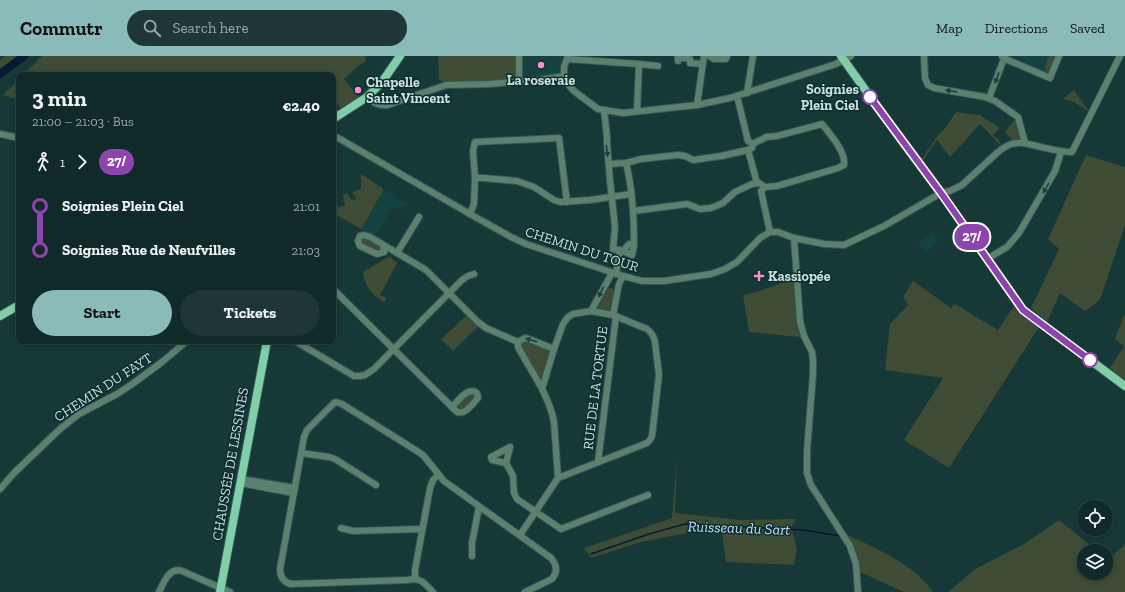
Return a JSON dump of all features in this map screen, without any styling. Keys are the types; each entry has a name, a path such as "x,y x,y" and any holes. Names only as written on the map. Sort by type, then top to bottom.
{"main road":[{"path":"336,117 367,97 382,82 400,56"},
{"path":"845,57 884,116 941,193 1023,310 1125,386"},
{"path":"0,316 16,307"},
{"name":"CHAUSSÉE DE LESSINES","path":"220,590 266,344"}],"street":[{"path":"519,56 519,82"},
{"path":"697,105 704,56"},
{"path":"709,56 714,59 726,59 727,56"},
{"path":"747,93 753,56"},
{"path":"924,56 925,78 930,87 989,98 995,101 1018,117 1025,143"},
{"path":"989,98 1004,57 1050,78 1059,56"},
{"path":"764,187 760,191 770,232 778,232 794,238 824,244 844,244 884,226 941,193 962,185 1004,147 1018,143 1025,143 1060,152 1072,152 1120,56"},
{"path":"678,61 678,57 690,58 690,63 702,64"},
{"path":"658,66 567,58 564,67 564,76 566,82 574,91 598,109 623,113 697,105 730,98 845,57"},
{"path":"637,111 639,64"},
{"path":"367,97 381,106 388,105 446,85 519,82 564,76"},
{"path":"737,96 748,141 751,147 757,183"},
{"path":"604,110 608,137 606,143 615,227 613,249 632,255 634,245 634,226 626,163"},
{"path":"609,164 626,163 641,159 678,155 685,156 693,160 721,156 751,147 758,141 772,135 777,136 822,124 837,144 845,159 844,165 838,168 777,186 764,187 759,183 752,184 735,192 723,203 710,208 700,209 687,204 633,211"},
{"path":"0,134 16,137"},
{"name":"CHEMIN DU TOUR","path":"336,137 511,237 526,244 614,274 642,281 653,282 676,280 711,274 725,269 737,262 760,238 770,232"},
{"path":"470,214 474,204 475,178 473,151 475,142 559,138 567,202"},
{"path":"987,259 1007,247 1019,233 1055,171 1060,152"},
{"path":"475,178 517,181 534,187 554,200 560,202 631,194"},
{"path":"397,253 419,217"},
{"path":"794,238 800,321 804,336 812,352 813,360 807,473 811,485 850,546 856,564 858,592"},
{"path":"591,311 614,274 621,251 629,244 634,245"},
{"path":"384,245 426,270 478,322 486,328 518,342"},
{"path":"299,344 349,373 360,376 365,375 394,349 462,280 474,274"},
{"name":"RUE DE LA TORTUE","path":"598,462 614,316 619,284 623,276"},
{"path":"336,292 452,407"},
{"path":"520,535 558,478 647,443 650,440 652,436 660,375 654,337 648,330 614,316 591,311 573,314 568,317 564,324 554,349 542,389"},
{"path":"518,342 525,338 554,349"},
{"path":"518,342 518,347 550,406 554,422 558,478"},
{"name":"CHEMIN DU FAYT","path":"0,489 14,473 60,429 79,414 131,385 183,344"},
{"path":"433,592 422,581 415,578 407,580 291,584 283,581 280,574 301,453 307,430 331,405 336,402 342,404 423,455 438,475 450,486 551,558 556,566 555,575 525,592"},
{"path":"301,453 335,459 376,485"},
{"path":"506,464 513,476 515,496 561,529 648,495"},
{"path":"415,578 415,570 430,488 438,475"},
{"path":"240,481 294,491"},
{"path":"472,556 472,543 479,507"},
{"path":"341,528 353,531 422,529"},
{"path":"159,592 168,575 173,570 182,571 220,590 230,592"}],"shaded area":[{"path":"5,56 24,56 0,74 0,60"},
{"path":"42,56 366,56 365,62 344,79 359,97 340,108 336,101 336,72 26,72"},
{"path":"438,56 517,56 515,75 512,79 444,83 439,79"},
{"name":"La roseraie","path":"521,56 564,56 559,74 518,79"},
{"path":"1013,56 1058,56 1046,73"},
{"path":"1049,56 1058,56 1054,67 1046,73 1045,66"},
{"path":"16,82 16,99 3,95"},
{"path":"1074,90 1089,112 1074,102 1063,99"},
{"path":"956,112 980,115 1000,128 993,135 1001,143 999,144 980,124 950,157 937,140 921,163 920,161"},
{"path":"1015,119 1020,137 1012,140 1005,132"},
{"path":"1086,155 1125,167 1125,225 1100,300 1085,311 1060,293 1047,322 1031,308 1059,249 1048,239"},
{"path":"361,174 384,189 361,229 336,216 336,204 339,207 345,206 343,195 347,193 352,200 356,199 352,192 361,189"},
{"path":"384,189 406,204 401,210 393,206 375,237 361,229"},
{"path":"336,216 338,216 336,227"},
{"path":"931,232 939,240 927,253 918,245"},
{"path":"363,237 380,246 380,250 376,252 361,243 360,239"},
{"path":"390,256 397,263 380,295 387,298 384,302 369,290 365,282 363,272"},
{"path":"800,276 804,329 809,338 749,332 743,295 757,292"},
{"path":"913,281 951,308 955,304 998,330 1015,304 1039,327 949,468 904,440 943,378 885,370 890,324 908,305 903,297"},
{"path":"609,288 614,290 611,309 599,308 598,304"},
{"path":"467,315 479,326 453,351 441,339"},
{"path":"1124,315 1125,381 1110,368 1124,346 1115,339"},
{"path":"524,340 550,351 551,353 543,377 538,378 521,348 521,343"},
{"path":"469,393 474,394 475,398 462,410 457,409 457,406"},
{"path":"677,458 675,513 740,520 796,519 791,527 797,549 794,565 726,562 722,533 698,531 641,542 591,558 584,548 672,518"},
{"path":"1059,520 1088,544 1077,544 1077,580 1113,580 1113,555 1125,544 1125,592 948,592 977,568 1024,544"},
{"path":"847,535 894,558 916,574 933,592 904,592 858,571 854,551"}],"waterway":[{"path":"0,74 24,56"},
{"name":"Ruisseau du Sart","path":"591,554 649,534 685,524 803,530 841,536"}],"bus line":[{"name":"27/","path":"870,97 941,193 1023,310 1090,360"}],"place":[{"name":"La roseraie","path":"541,65"},
{"name":"Chapelle Saint Vincent","path":"358,90"},
{"name":"Soignies Plein Ciel","path":"870,97"},
{"name":"Kassiopée","path":"759,276"}]}
